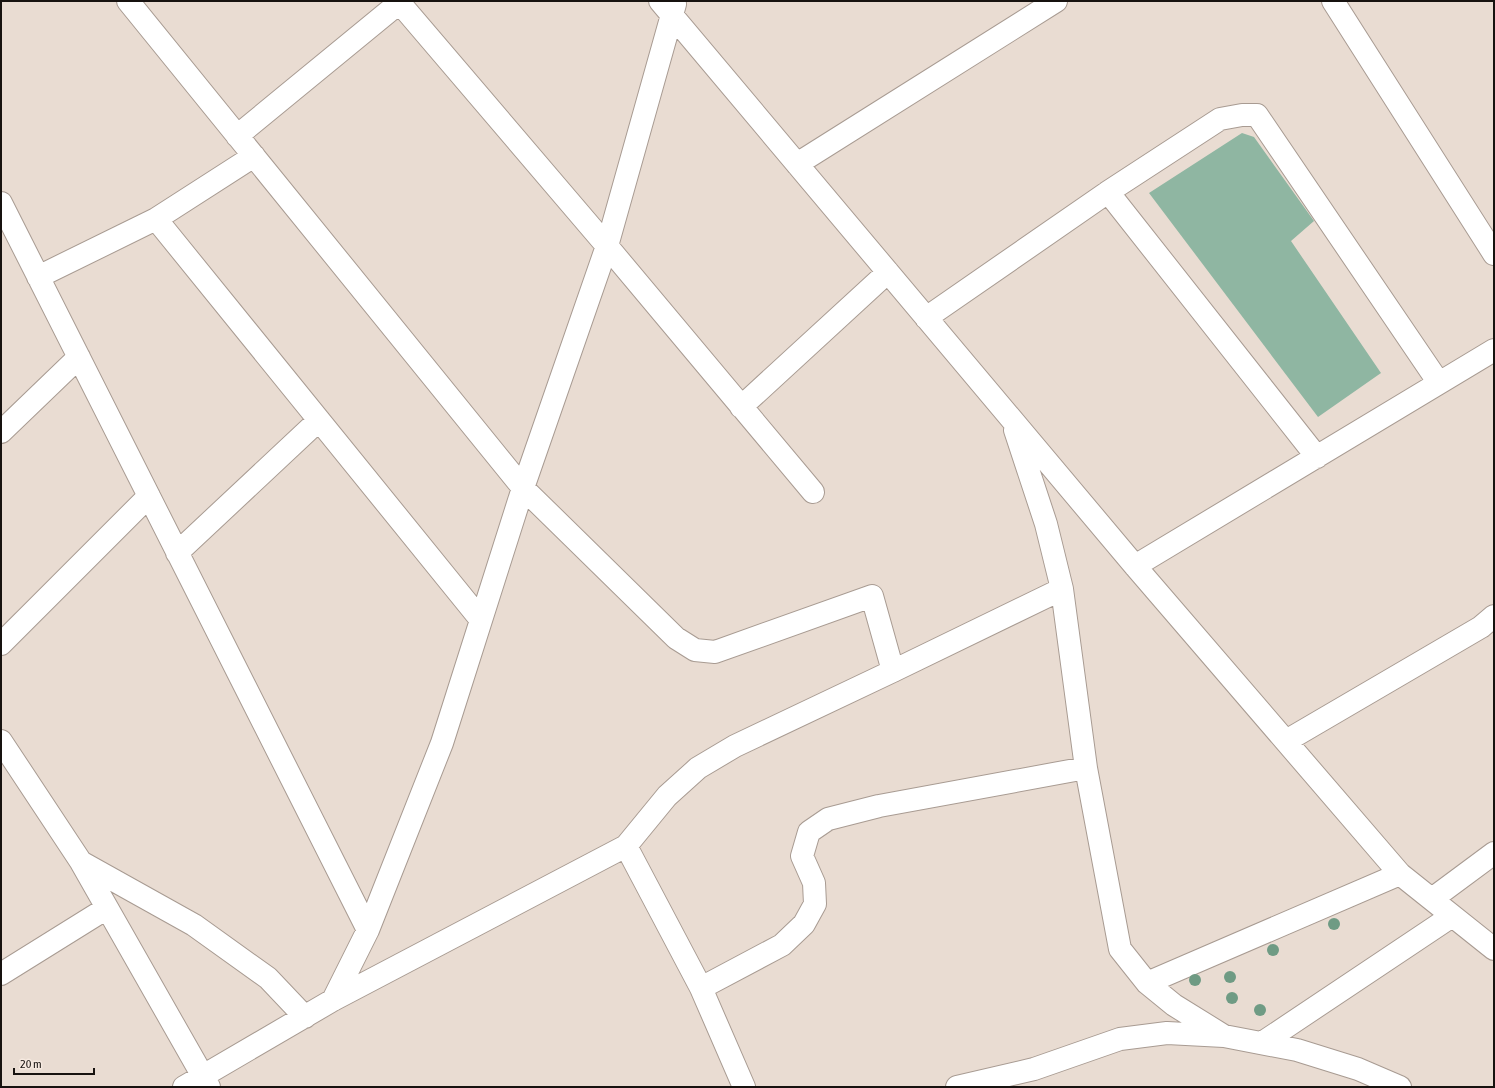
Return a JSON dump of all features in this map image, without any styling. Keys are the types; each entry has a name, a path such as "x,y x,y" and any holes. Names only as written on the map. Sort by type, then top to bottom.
{"street":[{"path":"128,1 523,488 676,638 695,650 715,652 872,596 893,671"},
{"path":"797,164 1056,1"},
{"path":"1333,1 1494,254"},
{"path":"237,136 399,2 607,246 813,492"},
{"path":"669,6 797,164 926,318 1135,566 1400,874 1452,916 1493,946"},
{"path":"333,1000 368,930 442,743 523,488 607,246 669,6"},
{"path":"926,318 1108,192 1220,120 1242,115 1257,115 1439,383"},
{"path":"38,277 156,219 254,156"},
{"path":"1108,192 1317,457"},
{"path":"1,203 368,930"},
{"path":"156,219 481,620"},
{"path":"741,407 888,272"},
{"path":"1135,566 1494,350"},
{"path":"1,432 79,357"},
{"path":"177,553 319,420"},
{"path":"1012,420 1046,524 1062,589 1086,768 1120,949 1148,983 1174,1005 1224,1036"},
{"path":"1,644 149,496"},
{"path":"184,1087 206,1082 333,1000 626,846 667,796 698,768 735,746 1062,589"},
{"path":"1286,741 1481,627 1494,616"},
{"path":"1,741 81,862 206,1082"},
{"path":"701,988 782,945 804,924 815,904 814,883 802,856 809,832 828,819 879,806 1086,768"},
{"path":"626,846 701,988 744,1087"},
{"path":"1432,900 1494,853"},
{"path":"81,862 194,925 268,978 305,1017"},
{"path":"1148,983 1400,874"},
{"path":"1,974 107,908"},
{"path":"1262,1043 1452,916"},
{"path":"957,1087 1034,1069 1120,1039 1167,1033 1224,1036 1297,1050 1358,1069 1400,1087"}],"green space":[{"path":"1242,133 1254,137 1314,221 1291,241 1381,373 1318,417 1149,193"}]}
